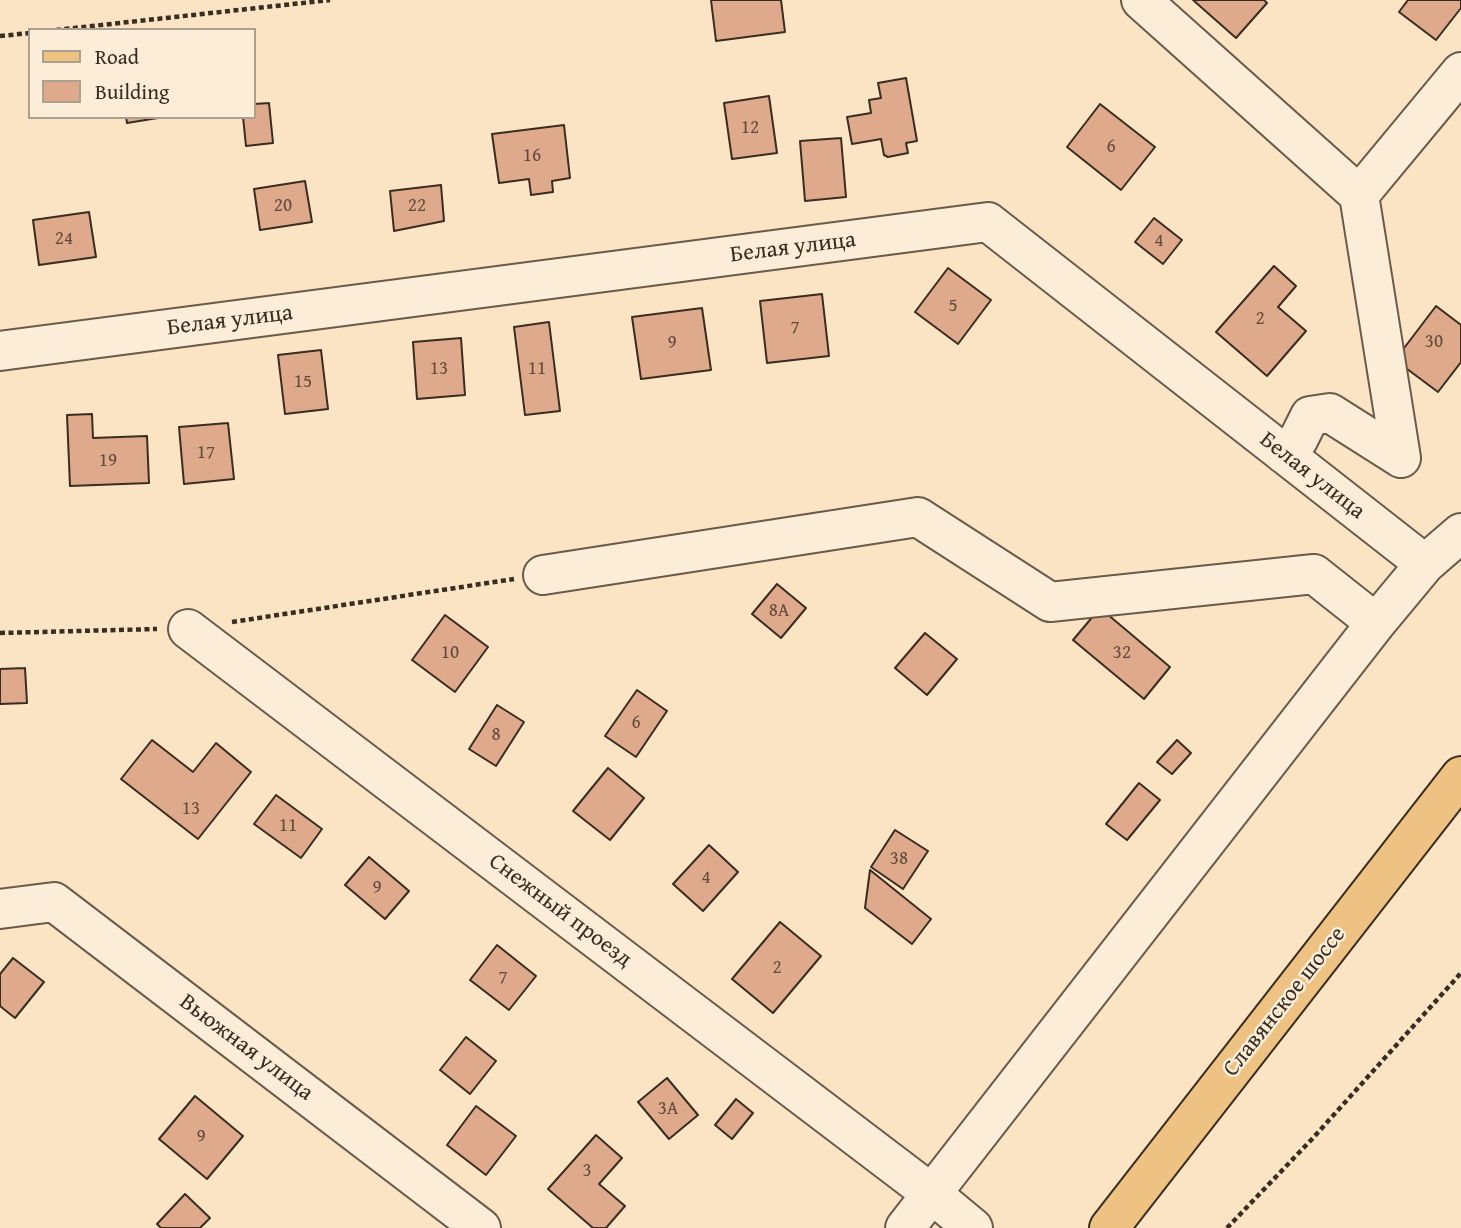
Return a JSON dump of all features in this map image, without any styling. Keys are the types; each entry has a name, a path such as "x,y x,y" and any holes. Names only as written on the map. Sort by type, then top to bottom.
{"main road":[{"name":"Славянское шоссе","path":"1109,1228 1461,776"}],"street":[{"path":"1142,0 1359,195 1401,458 1331,413 1310,416 1298,440 1284,454"},
{"path":"1359,195 1461,72"},
{"name":"Белая улица","path":"0,351 988,222 1425,564"},
{"path":"543,575 918,517 1050,602 1314,575 1376,623"},
{"path":"905,1228 1376,623 1425,564 1461,533"},
{"name":"Снежный проезд","path":"188,629 932,1194 972,1228"},
{"name":"Вьюжная улица","path":"0,909 54,902 481,1228"}],"path":[{"path":"74,28 330,0"},
{"path":"0,36 28,33"},
{"path":"0,633 188,629 543,575"},
{"path":"1227,1228 1313,1138 1461,973"}],"building":[{"path":"711,0 781,0 785,32 716,41"},
{"path":"1193,0 1264,0 1267,3 1236,38"},
{"path":"1408,0 1461,0 1461,8 1436,40 1399,12"},
{"path":"906,78 917,141 906,143 908,153 888,157 884,155 881,139 852,144 847,117 871,113 869,100 881,98 878,83"},
{"path":"769,96 777,153 732,159 724,103"},
{"path":"269,103 273,143 246,146 243,119 256,119 256,104"},
{"path":"1100,104 1155,147 1121,190 1067,147"},
{"path":"126,119 152,119 127,123"},
{"path":"564,125 570,178 552,181 553,192 531,195 529,179 499,183 492,134"},
{"path":"841,138 846,197 805,201 800,141"},
{"path":"305,181 312,222 260,230 254,189"},
{"path":"441,185 444,221 394,231 390,191"},
{"path":"89,212 96,257 39,265 33,220"},
{"path":"1154,218 1182,240 1163,264 1135,242"},
{"path":"1274,266 1296,286 1278,307 1306,331 1267,376 1216,332"},
{"path":"948,268 991,300 958,344 915,312"},
{"path":"822,294 829,356 767,363 760,301"},
{"path":"1436,306 1461,325 1461,362 1438,392 1395,360"},
{"path":"702,308 711,370 641,379 632,317"},
{"path":"549,322 560,411 525,415 514,327"},
{"path":"461,338 465,395 417,399 413,342"},
{"path":"321,350 328,409 285,414 278,355"},
{"path":"92,414 93,438 147,436 149,483 70,486 67,415"},
{"path":"228,423 234,479 184,484 179,427"},
{"path":"777,584 806,608 781,638 752,614"},
{"path":"1100,608 1170,667 1144,699 1073,640"},
{"path":"445,615 488,647 455,692 412,660"},
{"path":"925,633 957,659 927,695 895,668"},
{"path":"25,668 27,703 0,704 0,669"},
{"path":"637,690 667,711 636,757 605,736"},
{"path":"497,705 524,722 496,766 469,749"},
{"path":"152,740 193,772 216,743 251,772 198,839 121,779"},
{"path":"1177,740 1191,753 1172,774 1157,762"},
{"path":"608,768 644,798 610,840 573,811"},
{"path":"1139,783 1160,800 1127,840 1106,824"},
{"path":"276,795 322,829 301,858 254,824"},
{"path":"895,830 928,851 903,889 871,867"},
{"path":"709,845 738,872 703,911 673,884"},
{"path":"369,857 409,891 385,919 345,885"},
{"path":"870,870 931,919 912,944 865,908"},
{"path":"780,922 821,956 773,1013 732,979"},
{"path":"497,945 536,976 509,1010 470,980"},
{"path":"13,958 44,982 15,1018 0,1006 0,974"},
{"path":"466,1037 496,1061 470,1094 440,1070"},
{"path":"667,1078 698,1115 669,1139 638,1102"},
{"path":"195,1096 243,1136 207,1179 159,1139"},
{"path":"736,1099 753,1113 732,1139 715,1125"},
{"path":"476,1106 516,1136 486,1175 447,1145"},
{"path":"596,1135 622,1158 599,1184 625,1206 606,1228 593,1228 548,1189"},
{"path":"185,1194 210,1218 200,1228 161,1228 157,1224"}]}
